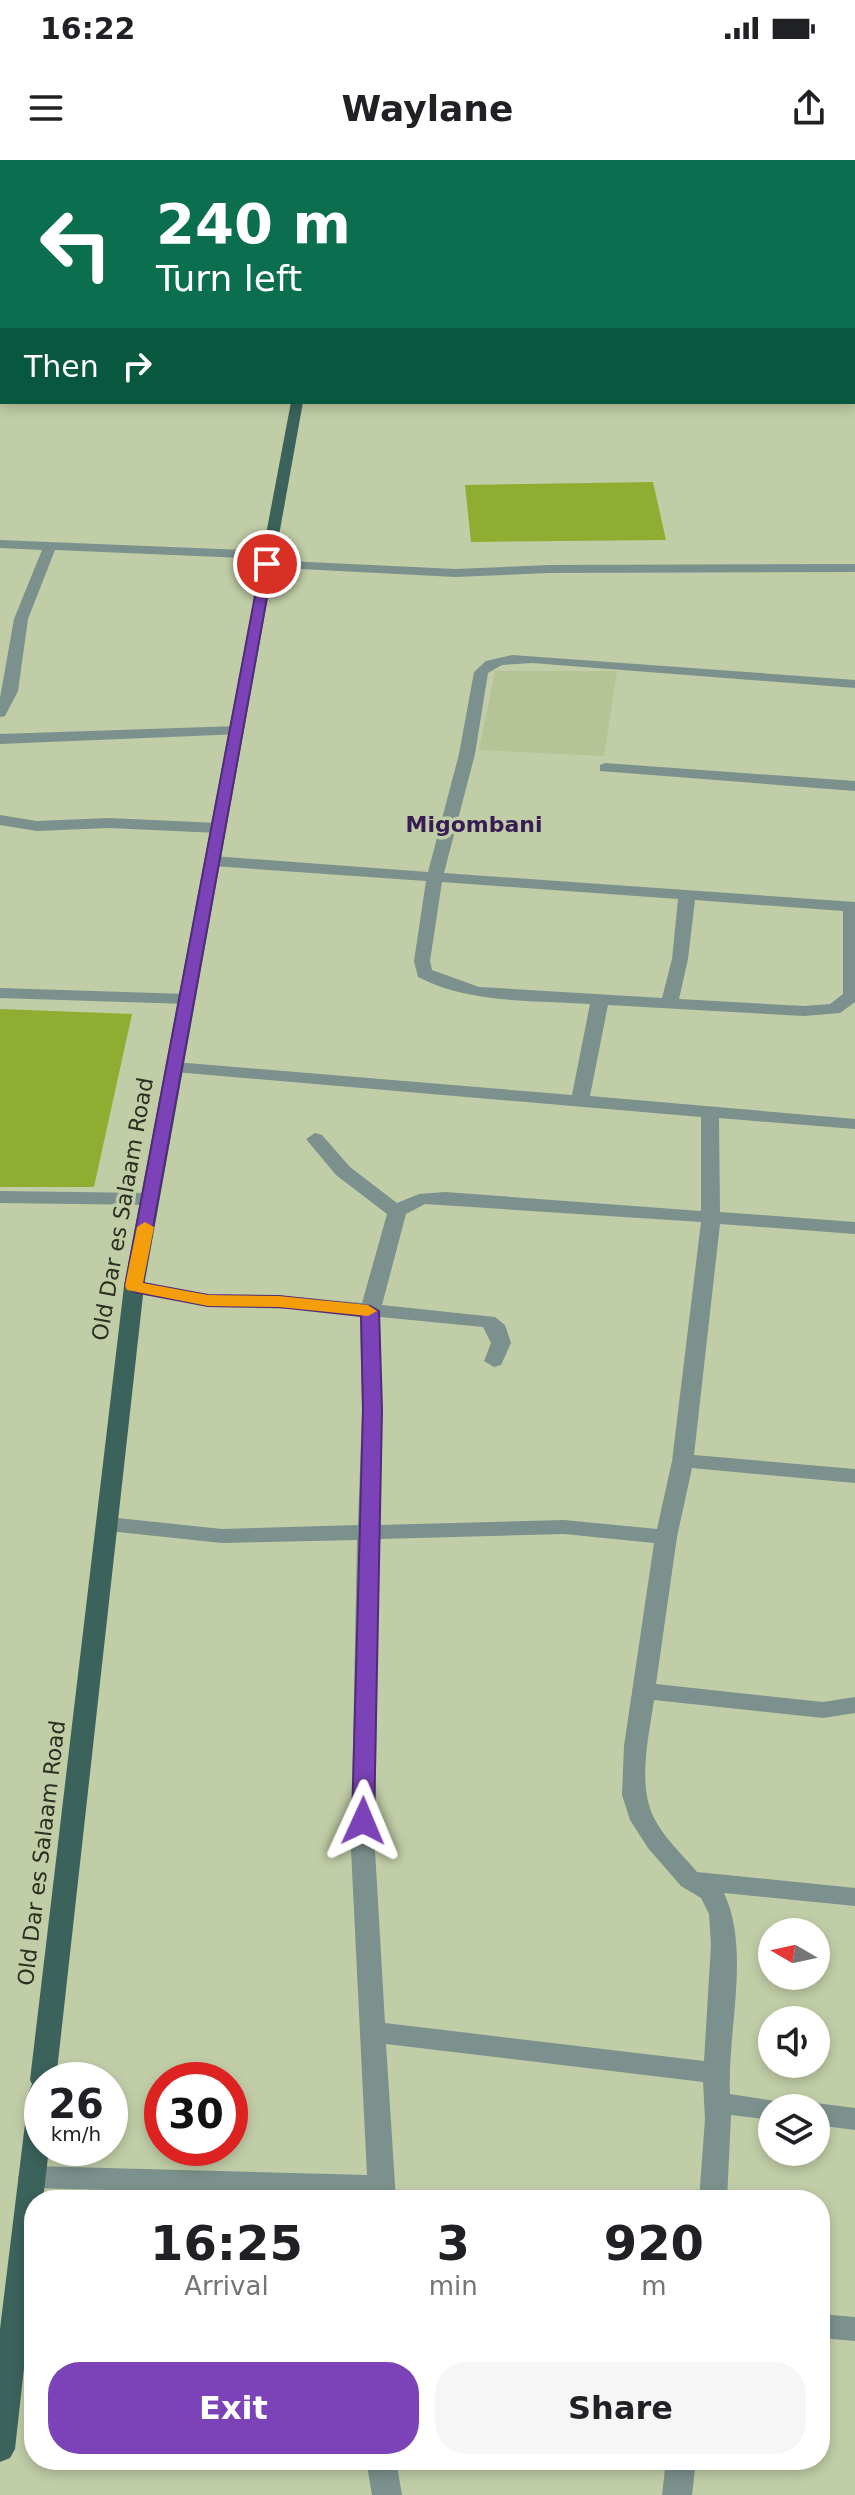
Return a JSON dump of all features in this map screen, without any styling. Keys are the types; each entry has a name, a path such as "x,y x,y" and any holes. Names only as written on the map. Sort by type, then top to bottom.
{"main road":[{"name":"Old Dar es Salaam Road","path":"45,2062 134,1286 297,404"},
{"path":"30,2190 33,2166"},
{"path":"0,2449 24,2245"}],"street":[{"path":"0,544 455,573 550,569 855,568"},
{"path":"0,713 11,691 21,619 50,546"},
{"path":"0,638 19,639"},
{"path":"213,861 435,876 687,894 853,907 852,996 834,1009 804,1011 478,992 439,981 424,973 422,961 435,876 467,754 481,672 488,665 532,659 855,684"},
{"path":"0,739 237,731"},
{"path":"605,768 855,786"},
{"path":"0,820 37,826 109,823 218,828"},
{"path":"669,1003 680,959 687,894"},
{"path":"0,993 187,999"},
{"path":"580,1100 600,999"},
{"path":"175,1067 855,1124"},
{"path":"710,1112 711,1218 683,1461 666,1537 636,1746 634,1795 642,1820 690,1880 711,1892 721,1914 724,1945 716,2073 713,2190"},
{"path":"315,1139 343,1171 397,1212"},
{"path":"0,1197 151,1199"},
{"path":"382,2190 363,1850 370,1532 370,1311 397,1212 406,1203 423,1198 855,1228"},
{"path":"134,1286 208,1301 285,1302 488,1321 495,1325 501,1343 494,1361"},
{"path":"683,1461 855,1476"},
{"path":"108,1524 222,1536 564,1527 666,1537"},
{"path":"645,1691 823,1710 855,1705"},
{"path":"690,1880 855,1897"},
{"path":"373,2032 716,2073"},
{"path":"717,2103 758,2107"},
{"path":"830,2116 855,2119"},
{"path":"32,2177 316,2190"},
{"path":"830,2327 855,2329"},
{"path":"383,2470 387,2495"},
{"path":"677,2495 680,2470"}],"shaded area":[{"path":"495,671 617,671 604,756 479,750"}],"green space":[{"path":"653,482 666,540 471,542 465,485"},
{"path":"0,1009 132,1014 94,1187 0,1187"}],"slow traffic":[{"path":"145,1227 134,1286 208,1301 297,1303 368,1311"}],"district":[{"name":"Migombani","path":"474,824"}],"route":[{"path":"267,564 134,1286 208,1301 297,1303 370,1311 372,1410 363,1821"}]}
